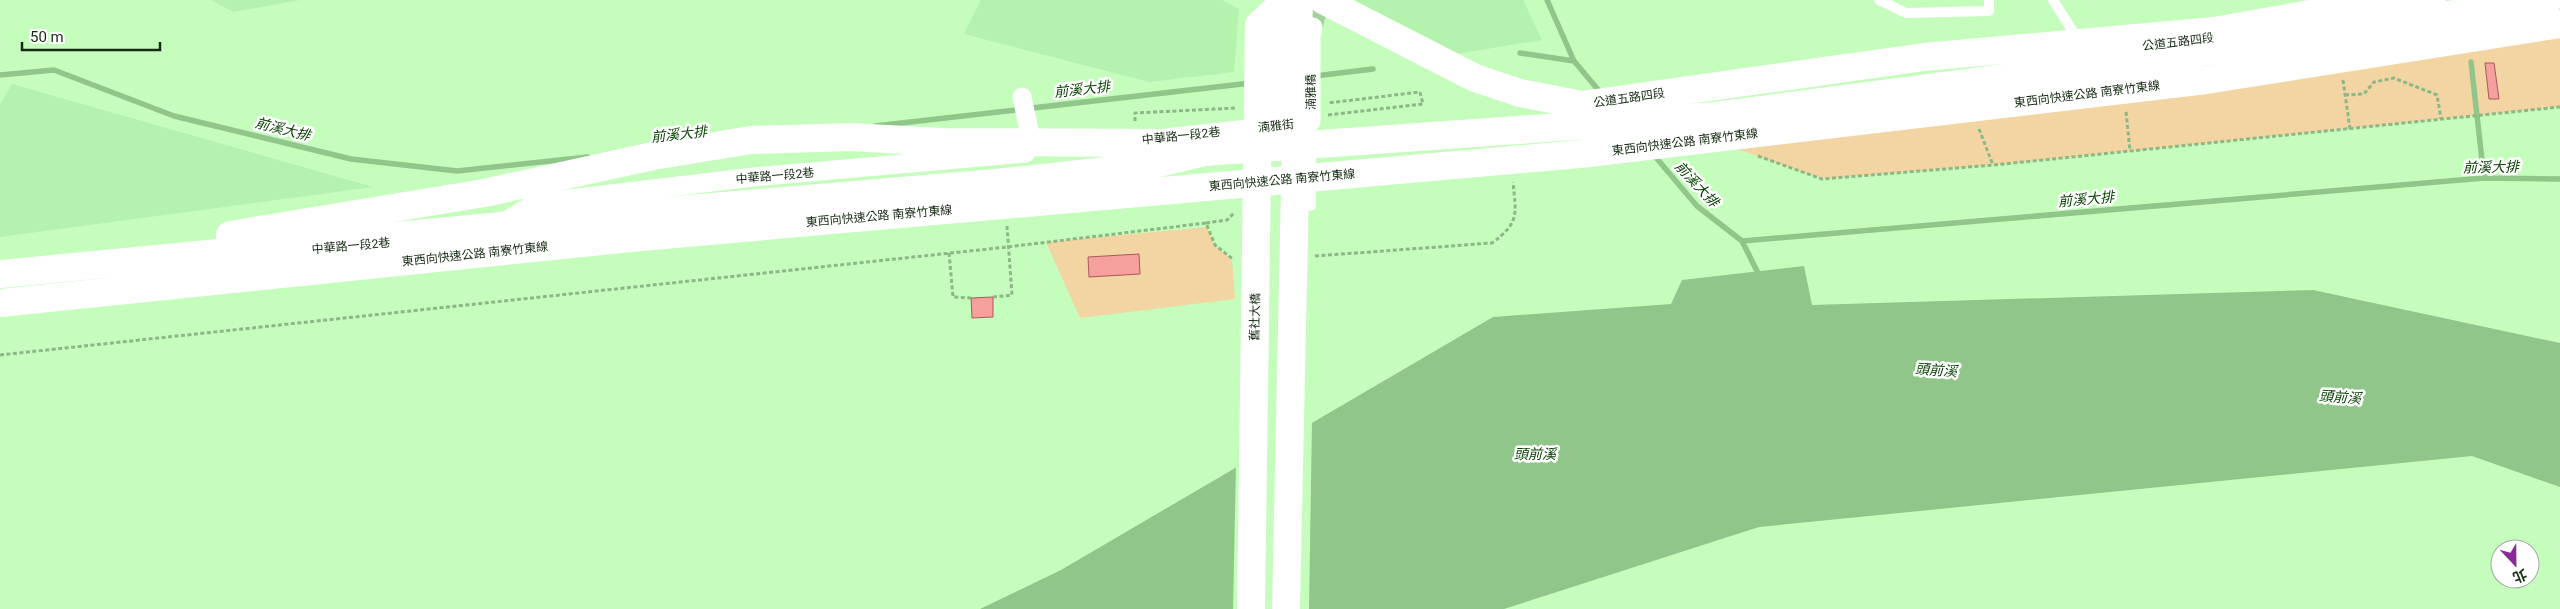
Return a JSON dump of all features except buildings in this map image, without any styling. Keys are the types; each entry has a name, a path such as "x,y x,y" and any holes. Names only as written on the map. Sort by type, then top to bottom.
{"main road":[{"path":"1286,0 1286,609"},
{"path":"1287,29 1299,0"},
{"name":"公道五路四段","path":"1323,0 1476,78 1520,93 1582,105 1924,57 1948,66 2214,31 2389,0"},
{"name":"公道五路四段","path":"2081,48 2212,38 2431,0"},
{"name":"東西向快速公路 南寮竹東線","path":"0,274 583,218 995,183 1143,167 1205,152 1715,116 2200,52 2472,6 2548,0"},
{"name":"東西向快速公路 南寮竹東線","path":"0,303 641,238 1580,154 2206,80 2560,24"},
{"name":"舊社大橋","path":"1251,609 1287,29"},
{"path":"2467,38 2529,41 2560,39"},
{"path":"184,243 484,193 653,156 751,140 850,137 941,142 1157,143 1205,152"}],"street":[{"path":"1277,126 1278,62 1287,29"},
{"name":"湳雅橋","path":"1287,29 1310,63 1315,119"},
{"path":"1022,97 1030,135"},
{"name":"湳雅街","path":"1242,129 1277,126 1315,119"},
{"name":"中華路一段2巷","path":"96,253 133,267 485,233 535,203 754,177 976,159 1242,129"},
{"name":"中華路一段2巷","path":"976,159 1030,135 1090,146"},
{"path":"184,243 217,259"},
{"name":"中華路一段2巷","path":"0,262 184,243"}],"lane":[{"path":"1879,0 1906,13 1989,12 1989,0"},
{"path":"2053,0 2081,48"},
{"path":"1310,206 1315,119"}],"path":[{"path":"2342,73 2350,128"},
{"path":"2345,95 2364,94 2374,82 2394,78 2437,95 2441,119"},
{"path":"1315,119 1423,104 1420,92 1322,104"},
{"path":"2125,106 2130,151"},
{"path":"2467,116 2560,107"},
{"path":"1976,120 1994,165"},
{"path":"993,297 1012,295 1007,247"},
{"path":"949,253 953,297 972,298"}],"shaded area":[{"path":"211,0 300,0 233,12"},
{"path":"981,0 1222,0 1239,9 1234,72 1149,82 964,34"},
{"path":"1352,0 1523,0 1542,40 1456,54"},
{"path":"2560,36 2560,107 1994,165 1822,179 1692,133"},
{"path":"12,84 373,187 0,237 0,104"},
{"path":"1207,227 1215,245 1232,260 1235,299 1080,318 1046,242"}],"water":[{"name":"頭前溪","path":"1804,266 1812,305 2313,290 2560,343 2560,487 2472,456 1759,527 1504,609 980,609 1061,570 1493,317 1671,304 1682,280"}],"pier":[{"path":"1312,420 1309,609 1233,609 1236,465"}],"waterway":[{"path":"1547,0 1574,61 1600,92"},
{"name":"前溪大排","path":"1520,53 1574,61"},
{"path":"2471,62 2484,178"},
{"name":"前溪大排","path":"1315,76 1373,69"},
{"name":"前溪大排","path":"0,75 54,70 174,116 351,159 457,171 588,157"},
{"name":"前溪大排","path":"875,126 1251,83"},
{"name":"前溪大排","path":"1653,154 1697,206 1742,241 2484,178 2560,179"},
{"path":"1742,241 1760,277"}],"tunnel":[{"path":"1313,27 1320,0"}]}
